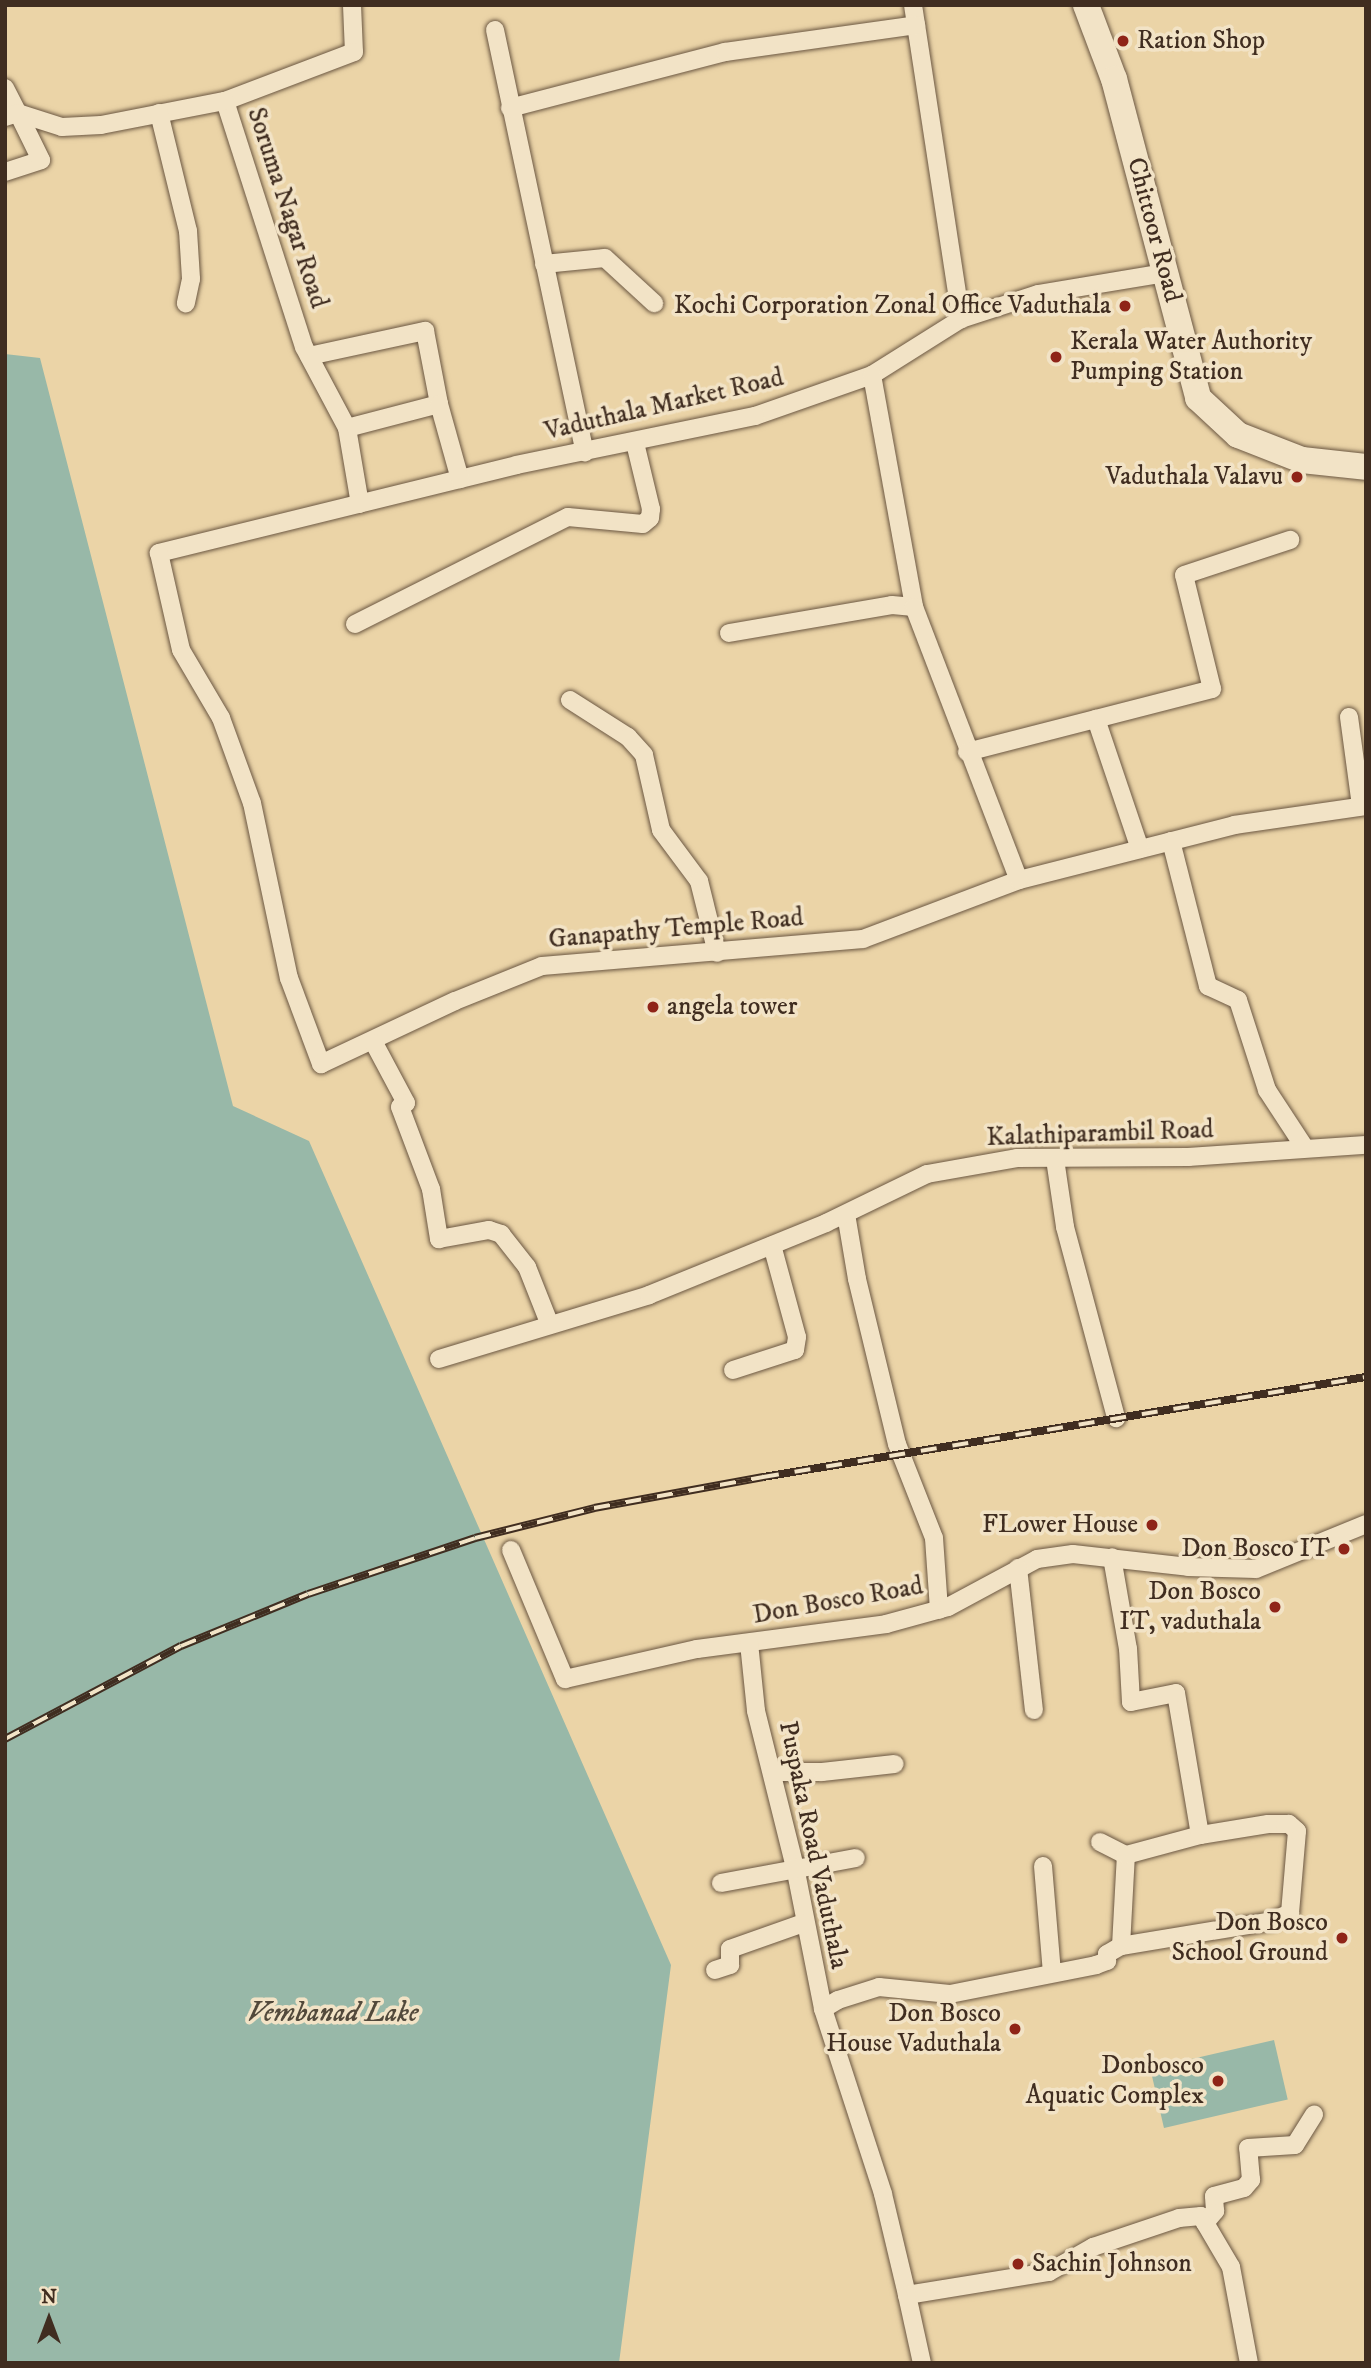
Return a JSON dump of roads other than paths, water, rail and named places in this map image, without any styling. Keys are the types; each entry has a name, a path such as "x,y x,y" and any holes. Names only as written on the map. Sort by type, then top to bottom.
{"main road":[{"name":"Chittoor Road","path":"1086,5 1115,79 1198,398 1238,435 1302,460 1366,467"}],"street":[{"name":"Soruma Nagar Road","path":"352,5 357,45 354,52 225,101 309,356 347,428 360,504"},
{"path":"913,5 961,319"},
{"path":"510,108 724,52 916,25"},
{"path":"495,30 585,453"},
{"path":"5,88 12,115 41,160 5,172"},
{"path":"12,115 62,127 101,125 225,101"},
{"path":"159,113 188,231 191,279 186,303"},
{"path":"544,264 605,258 654,303"},
{"name":"Vaduthala Market Road","path":"159,553 460,479 755,416 872,375 961,319 1038,294 1165,273"},
{"path":"309,356 425,331 439,404 460,479"},
{"path":"872,375 914,607 967,752 1019,880"},
{"path":"347,428 439,404"},
{"path":"355,624 568,517 643,524 651,509 635,443"},
{"path":"967,752 1212,689 1184,575 1290,540"},
{"name":"Ganapathy Temple Road","path":"159,553 181,650 221,718 252,803 289,978 321,1064 374,1043 454,1001 542,966 863,939 1019,880 1234,825 1363,806"},
{"path":"729,634 892,605 914,607"},
{"path":"570,700 628,737 644,755 661,830 699,881 717,953"},
{"path":"1349,716 1363,806"},
{"path":"1096,719 1140,849"},
{"path":"1171,841 1208,986 1238,1000 1267,1090 1305,1148"},
{"path":"374,1043 406,1103 400,1108 431,1189 439,1239 489,1230 501,1234 527,1266 550,1325"},
{"name":"Kalathiparambil Road","path":"439,1359 649,1295 846,1214 927,1174 1017,1158 1188,1157 1366,1146"},
{"path":"1055,1159 1065,1227 1116,1418"},
{"path":"846,1214 856,1279 897,1444 934,1538 939,1610"},
{"path":"733,1370 794,1350 797,1337 772,1245"},
{"name":"Don Bosco Road","path":"511,1550 565,1679 697,1649 886,1624 939,1610 1037,1559 1073,1554 1188,1567 1256,1569 1366,1524"},
{"path":"1112,1558 1128,1648 1131,1702 1176,1693 1200,1835"},
{"path":"1018,1568 1034,1710"},
{"name":"Puspaka Road Vaduthala","path":"749,1643 757,1710 795,1867 823,2010 883,2194 922,2363"},
{"path":"773,1772 822,1772 895,1763"},
{"path":"823,2010 838,2000 879,1987 950,1994 1096,1965 1121,1946 1272,1921 1290,1913 1297,1830 1289,1824 1268,1824 1200,1835 1126,1855 1100,1842"},
{"path":"1121,1946 1126,1855"},
{"path":"721,1883 795,1867 856,1858"},
{"path":"1043,1866 1052,1973"},
{"path":"715,1970 730,1965 730,1949 804,1923"},
{"path":"1205,2223 1214,2211 1214,2196 1244,2188 1251,2180 1248,2148 1295,2145 1314,2114"},
{"path":"907,2295 1049,2272 1093,2247 1179,2218 1201,2216 1231,2267 1249,2363"}],"water":[{"name":"Vembanad Lake","path":"5,354 40,358 233,1106 309,1141 671,1965 619,2363 5,2363"},
{"name":"Donbosco Aquatic Complex","path":"1274,2040 1288,2099 1164,2128 1150,2069"}],"railway":[{"path":"5,1739 181,1646 308,1594 475,1538 594,1508 763,1477 1366,1377"}],"place":[{"name":"Ration Shop","path":"1123,41"},
{"name":"Kochi Corporation Zonal Office Vaduthala","path":"1125,306"},
{"name":"Kerala Water Authority Pumping Station","path":"1056,357"},
{"name":"Vaduthala Valavu","path":"1297,477"},
{"name":"angela tower","path":"653,1007"},
{"name":"FLower House","path":"1152,1525"},
{"name":"Don Bosco IT","path":"1344,1549"},
{"name":"Don Bosco IT, vaduthala","path":"1275,1607"},
{"name":"Don Bosco School Ground","path":"1342,1938"},
{"name":"Don Bosco House Vaduthala","path":"1015,2029"},
{"name":"Donbosco Aquatic Complex","path":"1218,2081"},
{"name":"Sachin Johnson","path":"1018,2264"}]}
